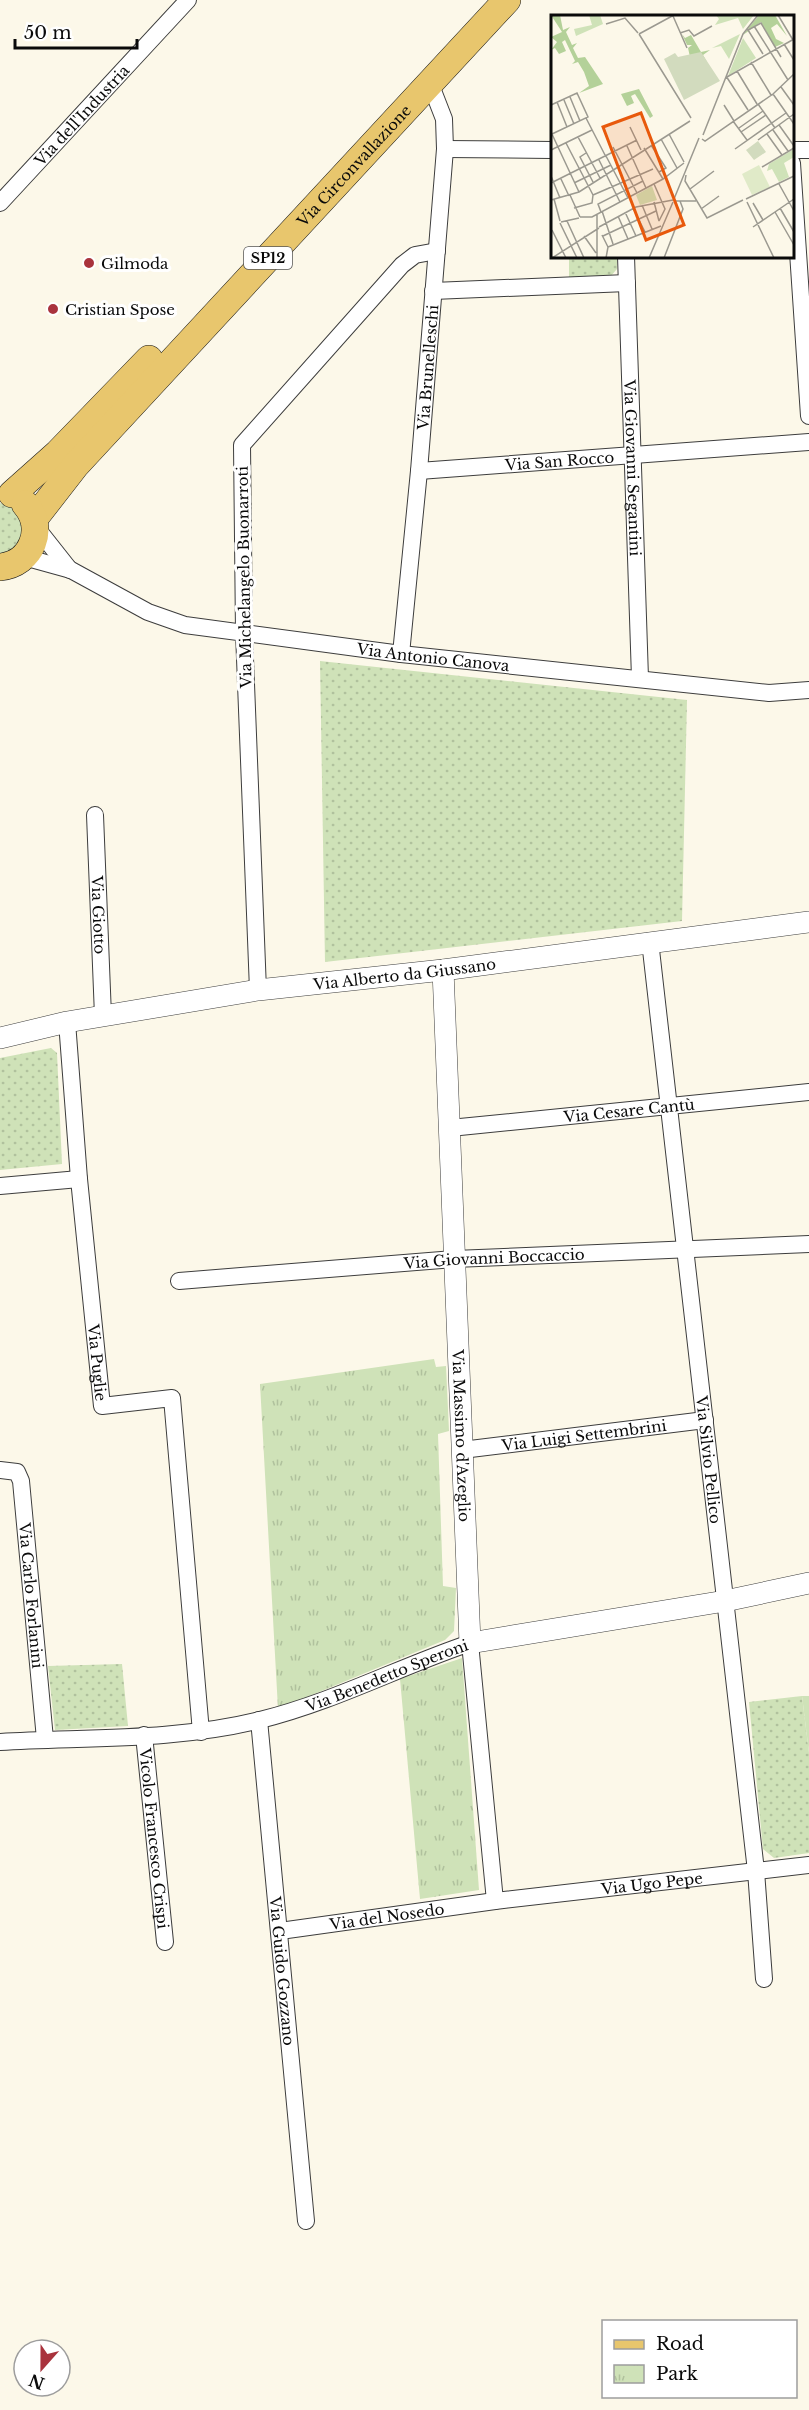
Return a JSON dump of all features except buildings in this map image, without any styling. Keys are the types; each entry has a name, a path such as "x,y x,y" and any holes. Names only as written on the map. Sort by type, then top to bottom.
{"main road":[{"name":"Via Circonvallazione","path":"6,493 58,453 104,407 483,0"},
{"name":"Via Circonvallazione","path":"8,565 31,548 35,523 76,465 507,0"},
{"path":"6,493 21,500 29,509 35,523"}],"street":[{"name":"Via dell'Industria","path":"0,203 188,0"},
{"name":"Via Brunelleschi","path":"401,654 419,471 445,149 444,119 430,83"},
{"path":"445,149 551,150"},
{"path":"794,193 809,416"},
{"name":"Via Michelangelo Buonarroti","path":"258,990 244,633 242,445 402,265 415,255 437,251"},
{"name":"Via Giovanni Segantini","path":"626,258 640,678"},
{"path":"433,291 627,283"},
{"name":"Via San Rocco","path":"419,471 809,442"},
{"name":"Via Antonio Canova","path":"35,523 70,570"},
{"name":"Via Antonio Canova","path":"8,565 70,570 148,612 185,625 401,654 769,693 809,690"},
{"name":"Via Giotto","path":"95,816 103,1016"},
{"name":"Via Alberto da Giussano","path":"0,1038 67,1022 258,990 443,970 809,921"},
{"name":"Via Silvio Pellico","path":"650,941 756,1871 764,1979"},
{"name":"Via Massimo d'Azeglio","path":"443,970 470,1643 495,1901"},
{"name":"Via Puglie","path":"67,1022 79,1179 102,1406 172,1398 201,1732"},
{"name":"Via Cesare Cantù","path":"450,1128 809,1092"},
{"path":"0,1186 79,1179"},
{"name":"Via Giovanni Boccaccio","path":"179,1281 454,1259 809,1244"},
{"name":"Via Luigi Settembrini","path":"462,1450 705,1420"},
{"name":"Via Carlo Forlanini","path":"0,1470 17,1472 21,1481 45,1739"},
{"name":"Via Benedetto Speroni","path":"0,1742 201,1732 259,1720 322,1702 422,1659 470,1643 725,1601 809,1583"},
{"name":"Via Guido Gozzano","path":"259,1720 306,2220"},
{"name":"Vicolo Francesco Crispi","path":"144,1735 165,1942"},
{"name":"Via Ugo Pepe","path":"495,1901 809,1865"},
{"name":"Via del Nosedo","path":"280,1931 495,1901"}],"green space":[{"path":"569,258 617,258 617,269 610,277 569,278"},
{"path":"0,503 14,508 23,522 19,546 0,556"},
{"path":"320,661 687,700 682,921 325,962"},
{"path":"51,1048 57,1053 62,1164 0,1170 0,1058"},
{"path":"434,1359 436,1367 446,1366 449,1431 438,1434 443,1586 456,1588 454,1631 445,1640 278,1709 260,1384"},
{"path":"462,1658 479,1890 420,1899 400,1679"},
{"path":"122,1664 128,1726 55,1730 48,1666"},
{"path":"802,1696 809,1753 809,1853 774,1858 763,1849 749,1702"},
{"path":"802,1696 809,1696 809,1753"}],"place":[{"name":"Gilmoda","path":"89,263"},
{"name":"Cristian Spose","path":"53,309"}]}
